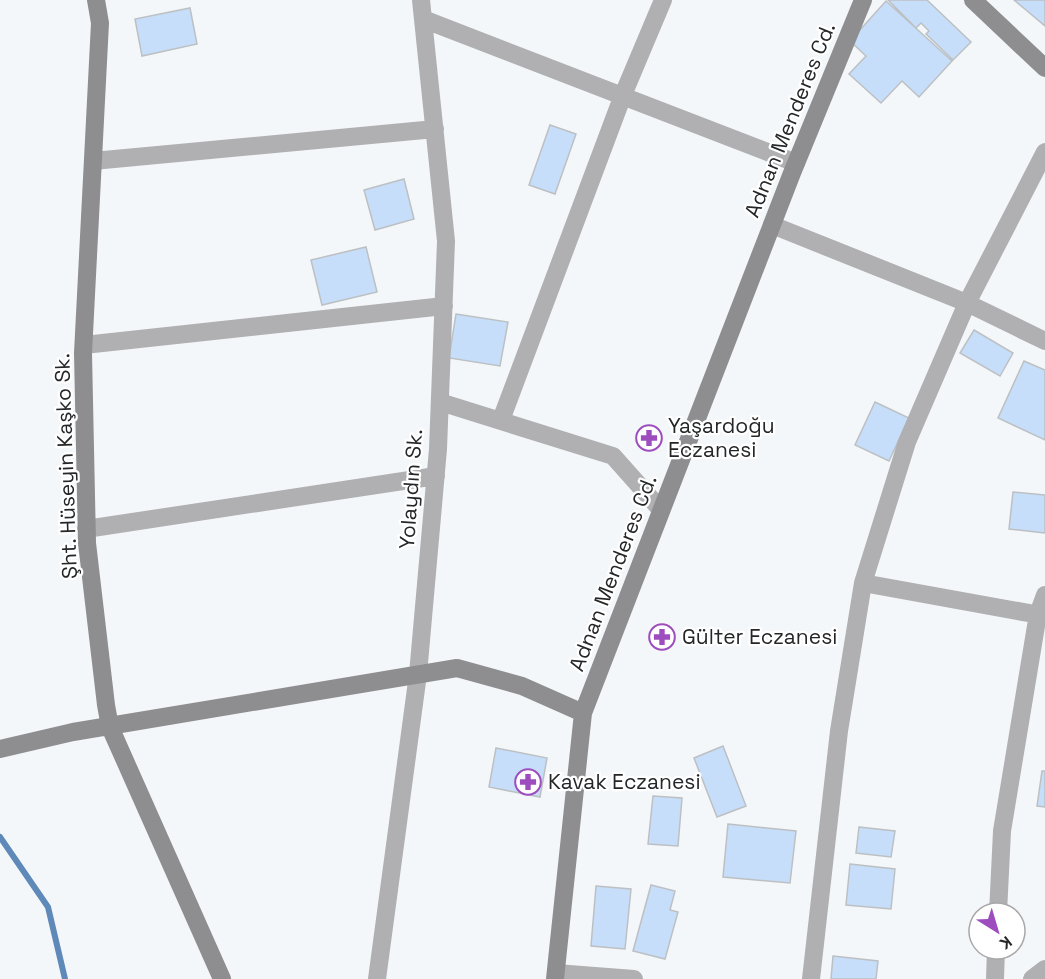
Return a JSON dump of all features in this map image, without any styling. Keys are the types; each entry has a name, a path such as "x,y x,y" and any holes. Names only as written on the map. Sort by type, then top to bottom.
{"street":[{"name":"Şht. Hüseyin Kaşko Sk.","path":"96,0 100,23 84,345 86,529 110,727 222,979"},
{"name":"Yolaydın Sk.","path":"377,979 418,674 436,476 440,402 446,241 422,0"},
{"path":"501,420 623,95 663,0"},
{"name":"Adnan Menderes Cd.","path":"555,976 583,713 796,163 863,0"},
{"path":"973,0 1045,68"},
{"path":"423,19 796,163"},
{"path":"93,161 435,129"},
{"path":"811,979 839,731 863,583 907,442 967,303 1045,152"},
{"path":"772,225 967,303 1045,341"},
{"path":"84,345 444,306"},
{"path":"440,402 613,456 662,510"},
{"path":"86,529 436,476"},
{"path":"863,583 1042,615"},
{"path":"999,901 1002,831 1045,595"},
{"path":"0,749 73,732 457,668 522,686 583,713"},
{"path":"995,979 996,961"},
{"path":"1032,979 1045,969"},
{"path":"555,976 634,979"}],"building":[{"path":"888,0 927,0 971,42 953,60 926,34 929,31 921,23 916,28"},
{"path":"1014,0 1045,0 1045,26 1026,10"},
{"path":"886,1 952,61 919,97 902,81 881,103 849,74 866,56 850,41"},
{"path":"190,8 197,44 142,56 135,19"},
{"path":"550,125 576,134 555,194 529,185"},
{"path":"404,179 414,219 375,230 364,190"},
{"path":"366,247 377,292 322,305 311,260"},
{"path":"456,314 508,322 500,366 449,358"},
{"path":"974,330 1013,353 1000,376 960,353"},
{"path":"1024,361 1045,370 1045,440 998,418"},
{"path":"875,402 909,418 889,461 855,445"},
{"path":"1013,492 1045,495 1045,533 1009,529"},
{"path":"723,746 746,806 717,817 694,758"},
{"path":"496,748 547,758 540,797 489,787"},
{"path":"1042,771 1045,771 1045,807 1037,806"},
{"path":"653,796 682,798 678,846 648,844"},
{"path":"728,824 796,831 790,883 723,877"},
{"path":"859,827 895,831 891,857 856,853"},
{"path":"850,864 895,869 891,909 846,905"},
{"path":"651,885 675,891 670,910 678,912 665,959 633,951"},
{"path":"596,886 631,889 625,949 591,946"},
{"path":"833,956 878,961 876,979 831,979"}],"waterway":[{"path":"0,837 48,907 65,979"}],"place":[{"name":"Yaşardoğu Eczanesi","path":"649,438"},
{"name":"Gülter Eczanesi","path":"662,637"},
{"name":"Kavak Eczanesi","path":"528,782"}]}
